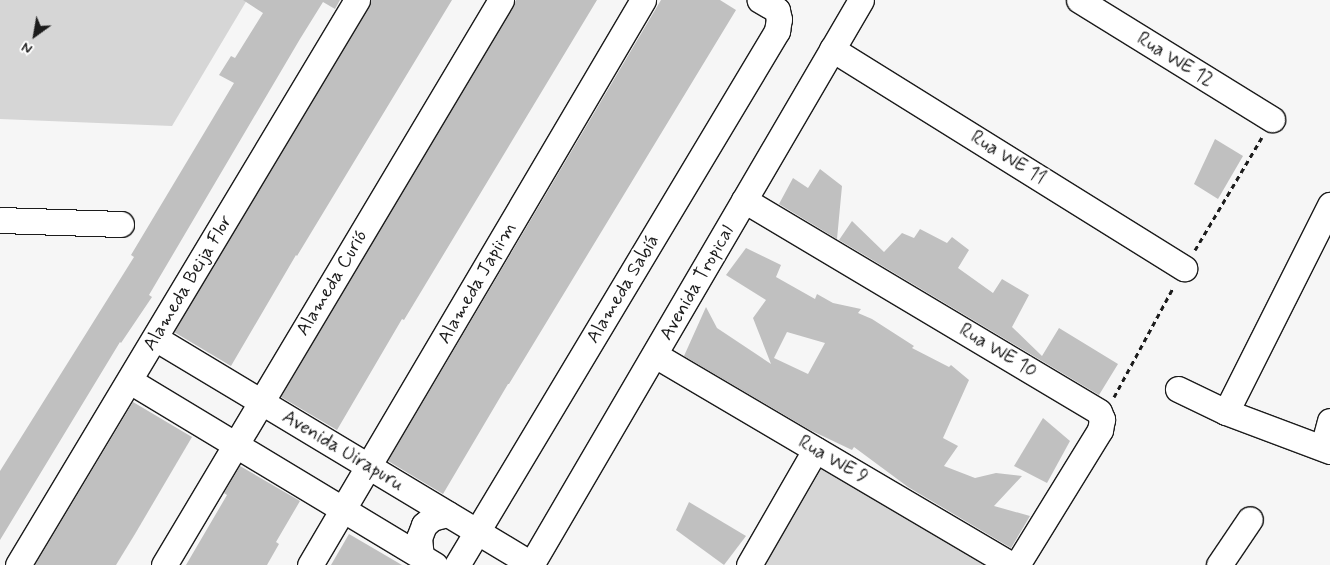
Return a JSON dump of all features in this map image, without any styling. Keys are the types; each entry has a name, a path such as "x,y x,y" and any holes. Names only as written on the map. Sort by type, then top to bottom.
{"street":[{"name":"Alameda Beija Flor","path":"18,565 357,0"},
{"name":"Alameda Curió","path":"164,565 501,0"},
{"name":"Alameda Japiim","path":"310,565 643,0"},
{"name":"Avenida Tropical","path":"531,565 860,0"},
{"name":"Rua WE 12","path":"1078,0 1272,119"},
{"name":"Alameda Sabiá","path":"457,565 777,31 780,19 768,5"},
{"name":"Rua WE 11","path":"832,49 1184,268"},
{"name":"Rua WE 10","path":"744,200 1099,412 1102,419 1100,430 1017,565"},
{"path":"1226,412 1330,205"},
{"path":"0,220 121,224"},
{"name":"Avenida Uirapuru","path":"155,338 531,565"},
{"name":"Rua WE 9","path":"655,355 1011,565"},
{"path":"130,381 428,561"},
{"path":"1178,389 1226,412 1326,449 1330,420"},
{"path":"749,565 815,450"},
{"path":"428,561 419,538 424,525 432,518 447,514"},
{"path":"1219,565 1250,519"}],"shaded area":[{"path":"0,0 247,0 172,126 0,119"},
{"path":"823,466 988,565 765,565"}],"building":[{"path":"243,0 340,0 335,9 323,2 149,295 152,297 120,342 0,540 0,471 134,257 131,255 234,83 219,75 231,56 235,58 263,13"},
{"path":"371,0 452,0 296,255 231,366 174,332 369,7"},
{"path":"516,0 597,0 404,320 402,319 337,430 281,397"},
{"path":"661,0 720,0 736,10 443,494 388,461"},
{"path":"1215,139 1243,156 1218,199 1194,184"},
{"path":"820,169 842,186 837,239 779,204 793,178 808,188"},
{"path":"852,221 884,252 902,233 914,238 920,229 947,243 952,237 969,250 958,268 993,293 1002,279 1029,295 1012,327 1042,356 1059,328 1118,364 1099,395 839,240"},
{"path":"746,248 781,265 776,277 815,299 817,294 833,303 861,309 858,313 872,319 914,346 912,348 949,367 951,365 969,380 943,438 958,446 944,466 975,478 996,473 1022,476 994,506 1030,516 1011,548 908,487 854,447 852,450 810,430 684,356 706,307 717,328 771,364 753,318 766,300 726,275","holes":["787,332 825,343 808,374 774,358"]},
{"path":"133,402 192,437 135,534 116,565 35,565"},
{"path":"1043,418 1070,441 1047,483 1014,466"},
{"path":"240,466 300,501 276,542 279,544 267,565 186,565 227,495 224,493"},
{"path":"689,502 746,536 724,565 676,530"},
{"path":"349,534 402,565 331,565"}]}
